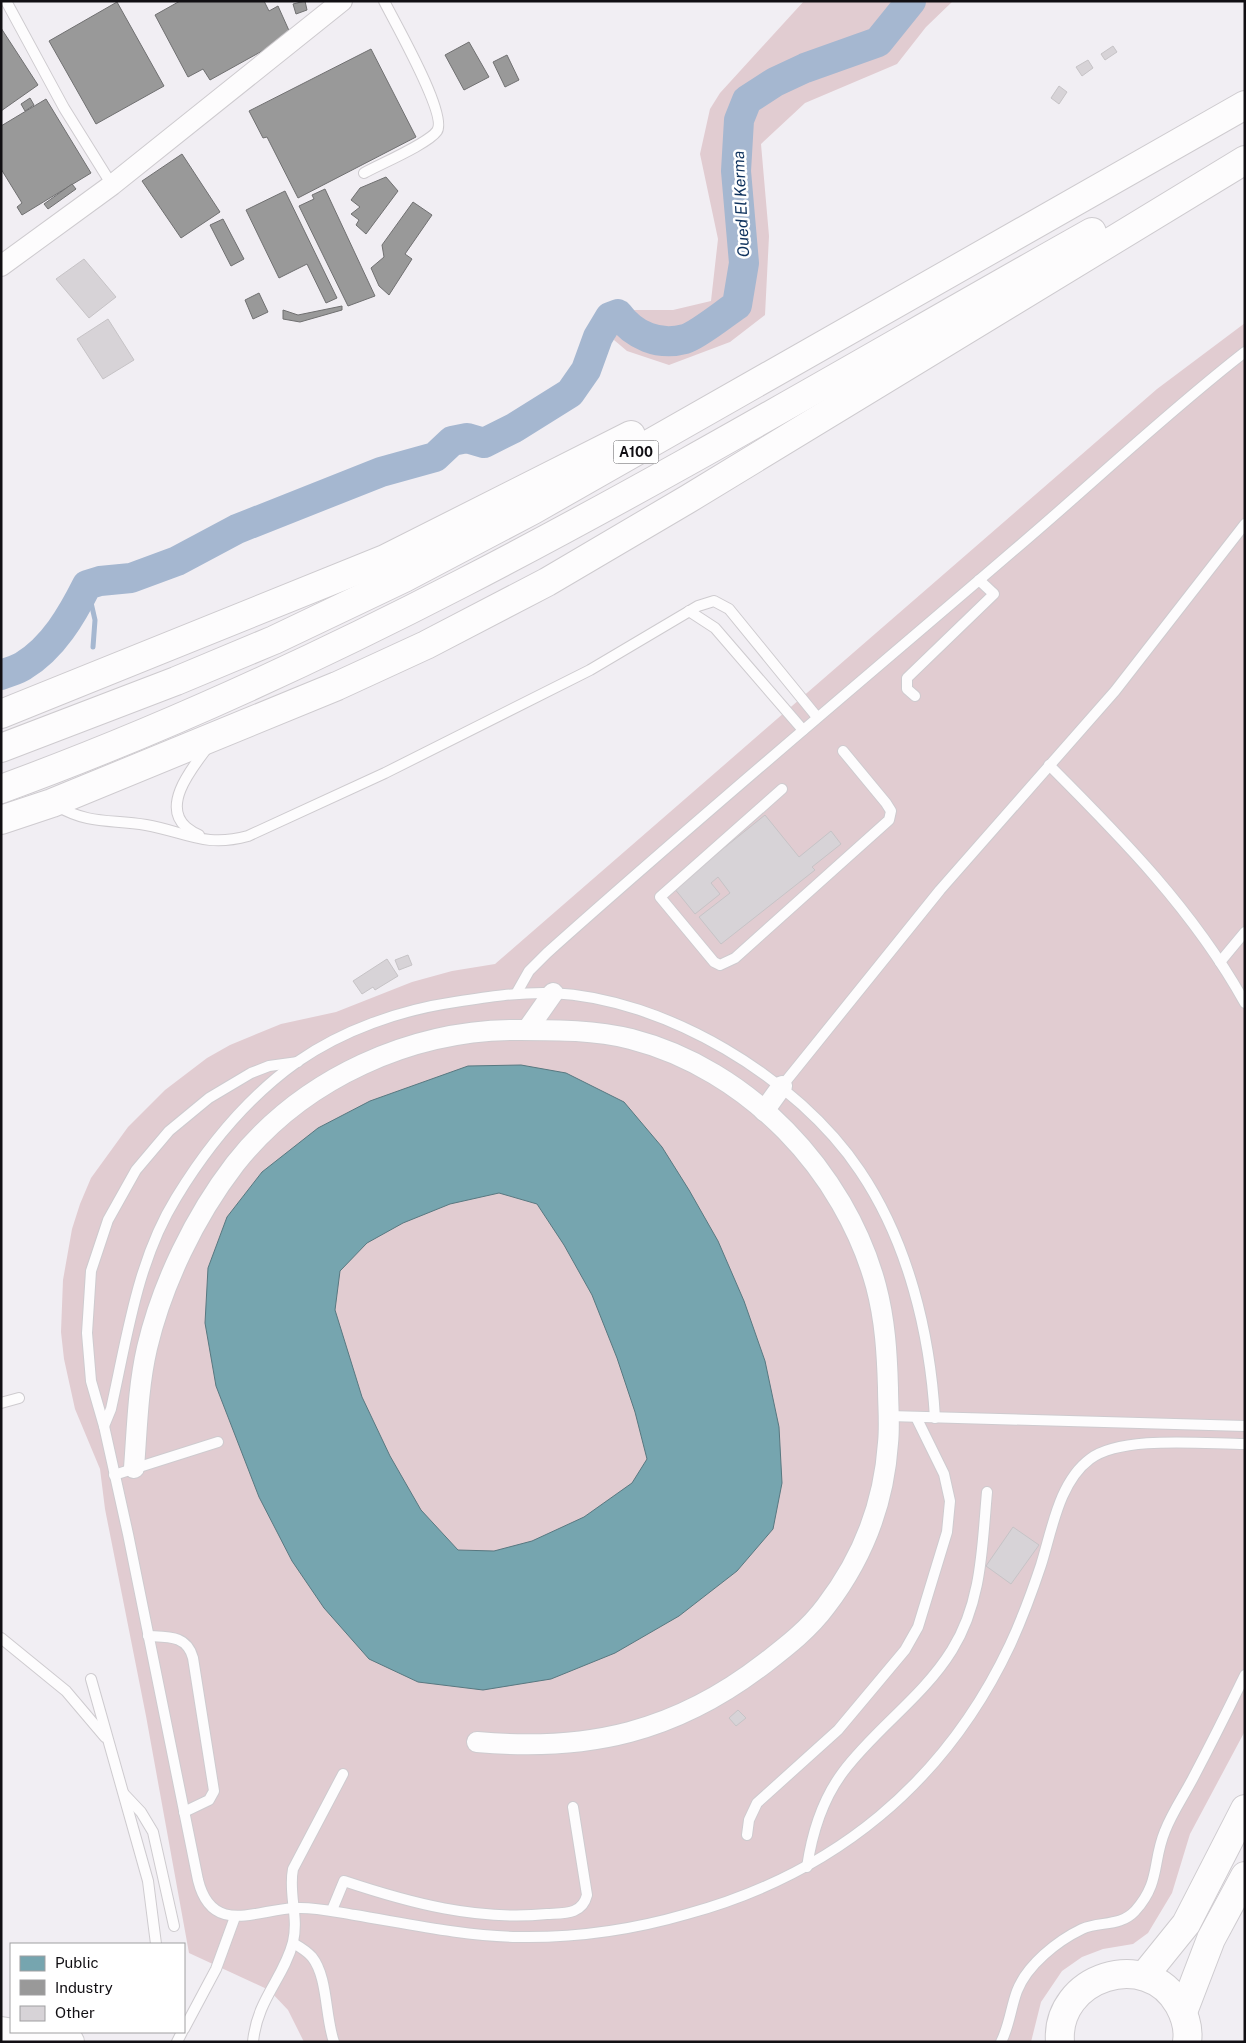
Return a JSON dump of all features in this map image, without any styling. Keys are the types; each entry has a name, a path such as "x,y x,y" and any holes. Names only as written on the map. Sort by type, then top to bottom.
{"main road":[{"name":"A100","path":"1,748 176,681 274,640 404,578 533,510 1245,105"},
{"name":"A100","path":"1,789 73,763 238,694 396,618 582,521 1245,146"},
{"path":"1,820 52,803 337,686 426,645 546,582 688,499 1245,160"},
{"path":"1,714 386,559 574,463 794,360"},
{"path":"1,827 26,818 52,803"},
{"path":"1144,1976 1186,1924 1245,1809"},
{"path":"1183,2012 1208,1946 1245,1876"},
{"path":"1060,2042 1062,2023 1066,2010 1082,1989 1105,1976 1118,1973 1144,1976 1168,1990 1183,2012 1187,2024 1187,2042"},
{"path":"14,2033 70,2042"}],"street":[{"path":"1,266 112,185 342,1"},
{"path":"527,1030 553,993"},
{"path":"134,1468 147,1350 168,1286 206,1209 234,1166 273,1124 311,1094 369,1061 422,1042 478,1032 527,1030 583,1031 607,1034 654,1046 708,1070 744,1094 800,1147 831,1187 844,1208 867,1256 882,1309 886,1336 889,1416 887,1457 882,1489 864,1543 836,1593 800,1636 732,1689 695,1708 641,1729 609,1737 559,1744 510,1745 476,1742"},
{"path":"764,1111 782,1086"}],"lane":[{"path":"6,1 64,108 112,185"},
{"path":"364,173 430,138 440,125 439,116 430,92 384,1"},
{"path":"516,994 529,971 547,953 684,831 979,580 1154,425 1245,352"},
{"path":"782,1086 940,890 1115,691 1245,524"},
{"path":"914,696 907,689 907,678 994,594 979,580"},
{"path":"52,803 66,811 95,821 144,825 201,840 224,841 248,836 385,773 590,670 705,602 714,601 728,609 818,717"},
{"path":"689,611 715,628 802,730"},
{"path":"216,736 190,770 179,796 177,810 181,822 194,834 224,841"},
{"path":"782,789 660,898 708,956 720,965 735,958 889,820 891,811 886,803 842,751"},
{"path":"1049,765 1150,869 1180,904 1220,962 1245,1003"},
{"path":"1220,962 1245,932"},
{"path":"104,1426 111,1409 143,1270 158,1229 176,1197 215,1142 236,1117 298,1062 332,1041 406,1012 437,1004 516,994 553,993 599,1000 655,1017 721,1047 782,1086 810,1110 844,1148 874,1193 887,1217 902,1255 922,1326 930,1367 935,1418"},
{"path":"298,1062 269,1066 251,1073 209,1098 169,1131 136,1170 108,1220 91,1271 87,1333 91,1381 104,1426 200,1889 210,1905 218,1911 235,1917 244,1917 295,1908 332,1910 484,1935 516,1937 580,1936 653,1924 720,1905 771,1885 807,1867 859,1833 906,1794 947,1748 990,1683 1015,1634 1032,1591 1050,1532 1069,1482 1082,1465 1099,1453 1121,1445 1245,1444"},
{"path":"1,1403 18,1398"},
{"path":"889,1416 1245,1426"},
{"path":"747,1835 750,1820 757,1803 838,1730 905,1650 918,1627 946,1532 950,1500 944,1474 916,1417"},
{"path":"114,1475 218,1442"},
{"path":"807,1867 820,1815 839,1779 862,1750 929,1681 947,1658 962,1632 979,1580 987,1492"},
{"path":"148,1636 180,1639 191,1650 214,1791 209,1800 184,1812"},
{"path":"1,1638 66,1691 108,1742"},
{"path":"1001,2042 1021,1984 1037,1962 1077,1932 1092,1925 1114,1923 1129,1916 1148,1892 1156,1876 1158,1855 1165,1831 1245,1675"},
{"path":"92,1679 148,1881 156,1943"},
{"path":"253,2042 257,2015 293,1943 295,1908 291,1884 294,1869 343,1774"},
{"path":"123,1794 141,1812 153,1832 174,1926"},
{"path":"332,1910 344,1881 423,1904 487,1915 519,1916 574,1912 583,1905 587,1895 572,1807"},
{"path":"185,2026 216,1968 235,1917"},
{"path":"293,1943 306,1951 317,1964 328,2026 334,2042"}],"shaded area":[{"path":"804,1 953,1 926,27 897,64 805,103 761,144 769,236 765,315 730,342 669,365 627,351 614,340 621,310 673,310 711,301 718,239 700,154 710,109 720,93"},
{"path":"1245,323 1245,1731 1190,1834 1172,1893 1148,1933 1133,1944 1103,1949 1082,1957 1062,1971 1041,2002 1031,2042 304,2042 288,2010 269,1990 189,1953 146,1716 105,1509 100,1469 75,1409 64,1359 61,1332 63,1280 72,1229 91,1178 128,1127 165,1090 207,1058 230,1045 281,1024 336,1012 412,982 452,971 495,964 1157,389"}],"building: Public":[{"path":"521,1065 566,1073 624,1102 662,1147 718,1241 744,1301 765,1361 779,1427 782,1483 773,1529 737,1571 679,1616 615,1653 551,1679 483,1690 418,1682 369,1659 324,1608 292,1561 259,1497 216,1386 205,1323 208,1268 227,1217 262,1172 318,1128 370,1101 468,1066","holes":["499,1193 537,1204 564,1245 592,1295 617,1358 635,1412 647,1459 632,1483 584,1517 532,1541 494,1551 458,1550 421,1510 390,1456 362,1397 335,1310 340,1271 367,1243 403,1223 450,1204"]}],"building: Industry":[{"path":"180,1 264,1 269,11 278,6 291,35 210,80 203,69 188,77 155,15"},
{"path":"305,1 307,10 296,14 293,4"},
{"path":"117,2 164,86 96,124 49,41"},
{"path":"1,28 38,85 1,111"},
{"path":"469,42 489,77 464,90 445,55"},
{"path":"371,49 416,137 298,198 267,137 263,138 249,111"},
{"path":"507,55 519,80 505,87 493,62"},
{"path":"30,98 34,105 25,111 21,104"},
{"path":"46,99 91,173 22,215 17,207 22,203 1,169 1,126"},
{"path":"182,154 220,212 181,238 142,181"},
{"path":"386,177 398,191 366,234 356,225 359,220 351,214 360,207 351,200 360,188"},
{"path":"72,184 76,189 48,209 44,204"},
{"path":"325,189 375,296 348,306 299,206 314,199 312,195"},
{"path":"285,191 337,298 326,303 307,264 279,278 246,210"},
{"path":"413,202 432,215 405,254 412,259 389,295 379,286 371,268 384,257 382,245"},
{"path":"223,219 244,259 231,266 210,225"},
{"path":"259,293 268,312 253,319 245,300"},
{"path":"342,306 342,310 300,322 283,319 283,310 298,315"}],"building: Other":[{"path":"1113,46 1117,52 1105,60 1101,54"},
{"path":"1088,60 1093,68 1082,76 1076,67"},
{"path":"1059,86 1067,92 1059,104 1051,98"},
{"path":"84,259 116,297 89,318 56,279"},
{"path":"108,319 134,360 103,379 77,339"},
{"path":"765,815 799,857 831,831 841,844 812,867 815,870 721,944 699,917 730,893 718,877 711,883 720,894 695,914 674,888"},
{"path":"408,955 412,965 399,970 395,960"},
{"path":"387,959 398,976 375,990 373,987 362,994 353,981"},
{"path":"1013,1527 1039,1545 1011,1584 986,1566"},
{"path":"738,1710 746,1718 736,1726 729,1718"}],"waterway":[{"name":"Oued El Kerma","path":"1,675 21,667 44,650 61,630 87,585 100,581 131,578 177,561 237,529 381,472 435,457 452,441 467,438 484,443 514,428 570,393 586,370 598,337 610,317 618,314 624,322 648,337 657,340 675,341 685,339 697,333 737,305 744,263 736,171 739,120 747,100 775,82 805,68 878,42 911,1"},
{"path":"87,585 95,620 93,647"}]}
